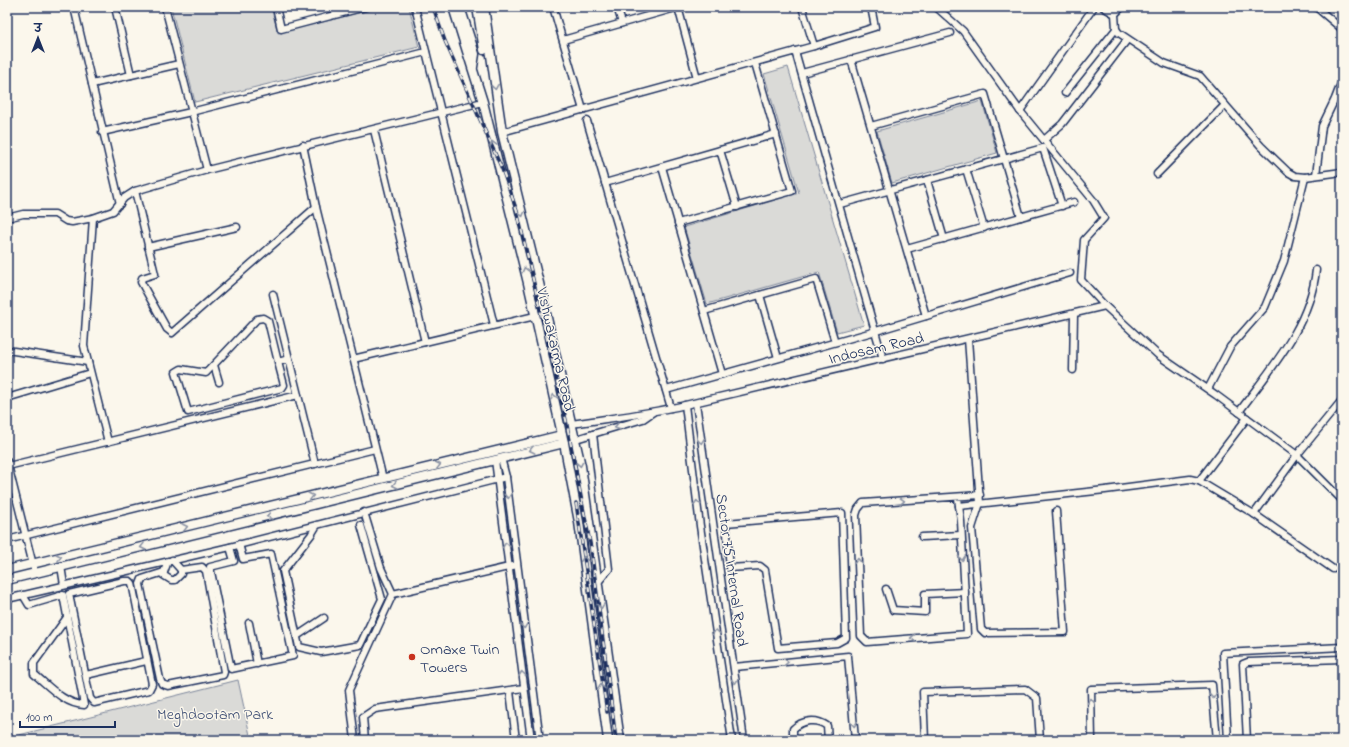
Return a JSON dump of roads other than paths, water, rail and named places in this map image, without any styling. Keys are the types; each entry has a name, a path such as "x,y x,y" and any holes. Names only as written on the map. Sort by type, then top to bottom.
{"main road":[{"name":"Vishwakarma Road","path":"453,7 483,102 563,439 579,522 608,740"},
{"path":"460,7 475,54 473,70"},
{"path":"478,7 484,50 491,63"},
{"name":"Vishwakarma Road","path":"484,7 502,132 576,439 620,740"},
{"path":"7,580 498,459 563,439"},
{"path":"7,570 383,479 563,439"},
{"path":"603,704 610,704 614,700"},
{"path":"606,727 613,723 618,725"}],"street":[{"path":"74,7 120,204"},
{"path":"115,7 131,75"},
{"path":"165,7 207,170"},
{"path":"276,7 281,29 365,7"},
{"path":"415,7 494,325"},
{"path":"553,7 583,110"},
{"path":"617,7 622,23"},
{"path":"563,40 678,7 697,78"},
{"path":"802,7 814,46"},
{"path":"502,132 795,52 875,26 871,7"},
{"path":"936,7 963,31 1020,111 1093,200 1104,218 1084,240 1081,280 1105,306 1158,355 1208,389 1297,455 1342,500"},
{"path":"1020,111 1094,7"},
{"path":"1103,7 1115,14"},
{"path":"1122,7 1115,14 1116,29 1127,40 1164,63 1200,76 1278,163 1295,176 1305,177 1342,172"},
{"path":"1316,7 1342,29"},
{"path":"1065,94 1116,29"},
{"path":"802,74 851,59 950,33"},
{"path":"1044,140 1062,124 1127,40"},
{"path":"102,132 191,112 426,52"},
{"path":"795,52 840,204 883,359"},
{"path":"851,59 926,316"},
{"path":"678,223 792,191 755,63"},
{"path":"92,84 179,64"},
{"path":"1316,175 1322,126 1336,99 1342,81"},
{"path":"871,126 985,94 1021,217"},
{"path":"7,218 23,214 56,214 66,221 72,222 93,218 113,212 127,195 135,191 207,170 303,145 374,130 483,102"},
{"path":"1157,174 1225,105"},
{"path":"587,121 671,408"},
{"path":"374,130 425,342"},
{"path":"605,183 776,134"},
{"path":"303,145 316,208 383,479"},
{"path":"840,204 1043,148 1062,206"},
{"path":"720,150 737,207"},
{"path":"662,167 722,374"},
{"path":"966,169 984,228"},
{"path":"1208,389 1230,347 1265,307 1284,261 1305,177"},
{"path":"927,180 944,239"},
{"path":"135,191 155,274 142,278 141,282 167,329 172,333 316,208"},
{"path":"907,249 1074,202"},
{"path":"93,218 84,346 108,442"},
{"path":"148,248 237,227"},
{"path":"1239,412 1296,334 1313,293 1316,270"},
{"path":"666,390 876,331 1070,273"},
{"path":"704,311 816,279 835,342"},
{"path":"273,294 315,464"},
{"path":"760,295 778,358"},
{"name":"Indosam Road","path":"572,424 653,412 696,403 1105,306"},
{"path":"1073,370 1074,314"},
{"path":"353,359 535,316"},
{"path":"188,412 282,388 284,385 268,321 263,318 257,319 206,373 181,369 176,372 190,422"},
{"path":"968,339 980,495 980,503 972,528 981,629 985,633 1065,632 1056,511"},
{"path":"7,350 88,362"},
{"path":"276,352 287,350"},
{"path":"278,362 289,359"},
{"path":"214,365 218,382"},
{"path":"7,398 90,373"},
{"path":"35,573 8,464 108,442 298,395"},
{"path":"1254,514 1297,455 1342,400"},
{"name":"Sector 75 Internal Road","path":"696,403 744,740"},
{"name":"Sector 75 Internal Road","path":"685,405 700,526 732,740"},
{"name":"Indosam Road","path":"576,439 643,419 653,412"},
{"path":"1200,481 1247,418"},
{"path":"592,434 609,569 598,582"},
{"path":"7,540 375,449"},
{"path":"498,459 506,477 540,740"},
{"path":"498,459 497,479 531,740"},
{"path":"7,599 230,547 506,477"},
{"path":"958,506 1105,490 1181,479 1200,481 1254,514 1333,569"},
{"path":"958,498 967,634 866,642 861,636 856,515 858,508 863,503 958,498 980,495"},
{"path":"355,740 349,690 392,594 381,568 364,512"},
{"path":"719,570 760,566 765,570 778,648 837,644 846,638 842,513 726,523 730,568"},
{"path":"317,525 312,535 283,571 299,647 321,652 360,645 382,599 361,525"},
{"path":"922,537 961,535"},
{"path":"239,544 243,560"},
{"path":"230,547 234,562"},
{"path":"272,554 293,656 231,669 210,567 243,560 272,554"},
{"path":"170,560 181,570"},
{"path":"170,560 163,575 166,578 175,580 181,574 181,570"},
{"path":"392,594 517,565"},
{"path":"61,566 64,585"},
{"path":"164,572 142,578 140,584 160,679 162,684 168,686 223,675 224,672 206,571 202,567 181,570"},
{"path":"105,576 107,585"},
{"path":"90,579 93,589"},
{"path":"124,580 132,583 146,661 152,684 149,690 94,703 90,698 69,594 107,585 124,580"},
{"path":"886,589 893,610 925,612 925,594 964,592"},
{"path":"23,595 29,605 63,595 68,616 84,705 76,705 66,700 34,674 34,663 68,616"},
{"path":"297,636 324,618"},
{"path":"249,623 257,664"},
{"path":"1228,740 1223,653 1342,648"},
{"path":"734,666 848,656 855,740"},
{"path":"1248,740 1243,664 1248,662 1342,659"},
{"path":"86,675 146,661"},
{"path":"1092,740 1091,689 1212,685 1217,740"},
{"path":"365,740 363,717 375,709 524,688"},
{"path":"925,740 923,692 1025,689 1037,698 1040,740"},
{"path":"510,691 516,740"},
{"path":"792,740 792,729 796,725 805,722 820,722 827,726 828,740"}],"railway":[{"path":"433,7 445,41 502,169 517,211 566,420 591,548 616,740"},
{"path":"576,503 607,712"}],"place":[{"name":"Omaxe Twin Towers","path":"412,657"}],"park label":[{"name":"Meghdootam Park","path":"215,713"}]}
